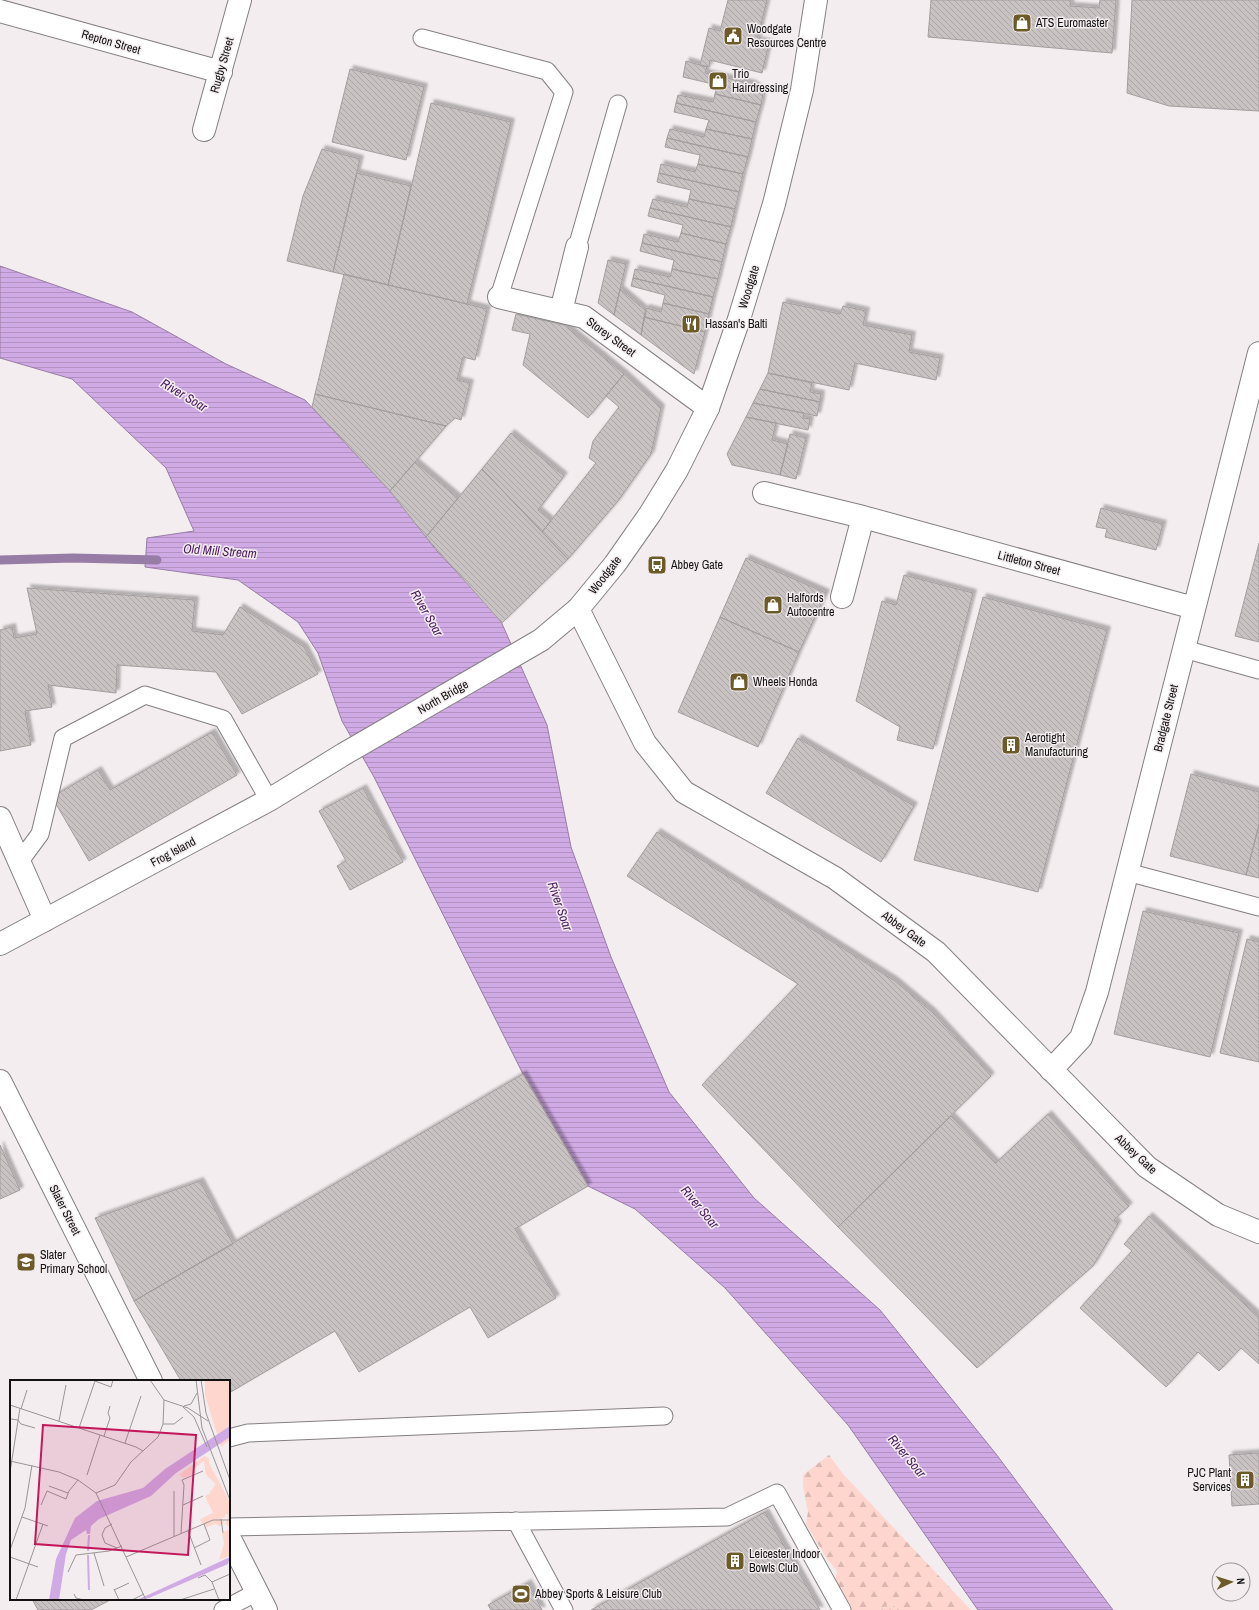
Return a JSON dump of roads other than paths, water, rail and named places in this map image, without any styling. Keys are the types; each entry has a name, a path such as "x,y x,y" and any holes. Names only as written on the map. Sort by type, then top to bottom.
{"street":[{"name":"Rugby Street","path":"204,130 240,0"},
{"name":"Woodgate","path":"578,609 615,564 650,514 677,470 708,408 739,319 774,204 802,90 816,0"},
{"name":"Repton Street","path":"0,11 221,72"},
{"path":"561,311 577,247"},
{"name":"Storey Street","path":"499,296 584,317 708,408"},
{"name":"Bradgate Street","path":"1051,1070 1081,1038 1097,992 1194,608 1256,379 1259,354"},
{"name":"Littleton Street","path":"764,493 863,517 1194,608"},
{"path":"842,597 863,517"},
{"name":"North Bridge","path":"344,754 542,640 578,609"},
{"name":"Abbey Gate","path":"578,609 645,743 684,792 835,878 936,952 1147,1167 1218,1215 1259,1232"},
{"name":"Frog Island","path":"2,939 45,920 269,800 344,754"},
{"path":"0,818 45,920"},
{"name":"Slater Street","path":"0,1081 150,1380"},
{"path":"230,1539 261,1601"}],"lane":[{"path":"422,38 547,71 564,92 499,296"},
{"path":"577,247 618,104"},
{"path":"1184,649 1259,670"},
{"path":"20,861 40,834 62,738 145,695 223,719 269,800"},
{"path":"1127,872 1259,907"},
{"path":"230,1438 255,1433 664,1416"},
{"path":"230,1527 727,1517 777,1493 842,1610"},
{"path":"516,1521 564,1610"},
{"path":"223,1610 261,1601"}],"water":[{"name":"River Soar","path":"0,266 132,312 226,364 305,400 390,491 437,551 499,617 547,725 571,847 611,957 669,1092 754,1198 880,1310 996,1454 1113,1610 978,1610 848,1425 725,1288 635,1209 588,1186 523,1074 374,777 342,721 318,653 298,622 238,580 145,567 147,538 194,531 166,468 72,379 0,358"}],"waterway":[{"name":"Old Mill Stream","path":"0,560 73,558 157,560"}],"place":[{"name":"ATS Euromaster","path":"1022,23"},
{"name":"Woodgate Resources Centre","path":"733,36"},
{"name":"Trio Hairdressing","path":"718,81"},
{"name":"Hassan's Balti","path":"691,324"},
{"name":"Abbey Gate","path":"657,565"},
{"name":"Halfords Autocentre","path":"773,605"},
{"name":"Wheels Honda","path":"739,682"},
{"name":"Aerotight Manufacturing","path":"1011,745"},
{"name":"Slater Primary School","path":"26,1262"},
{"name":"PJC Plant Services","path":"1245,1480"},
{"name":"Leicester Indoor Bowls Club","path":"735,1561"},
{"name":"Abbey Sports & Leisure Club","path":"521,1594"}]}
